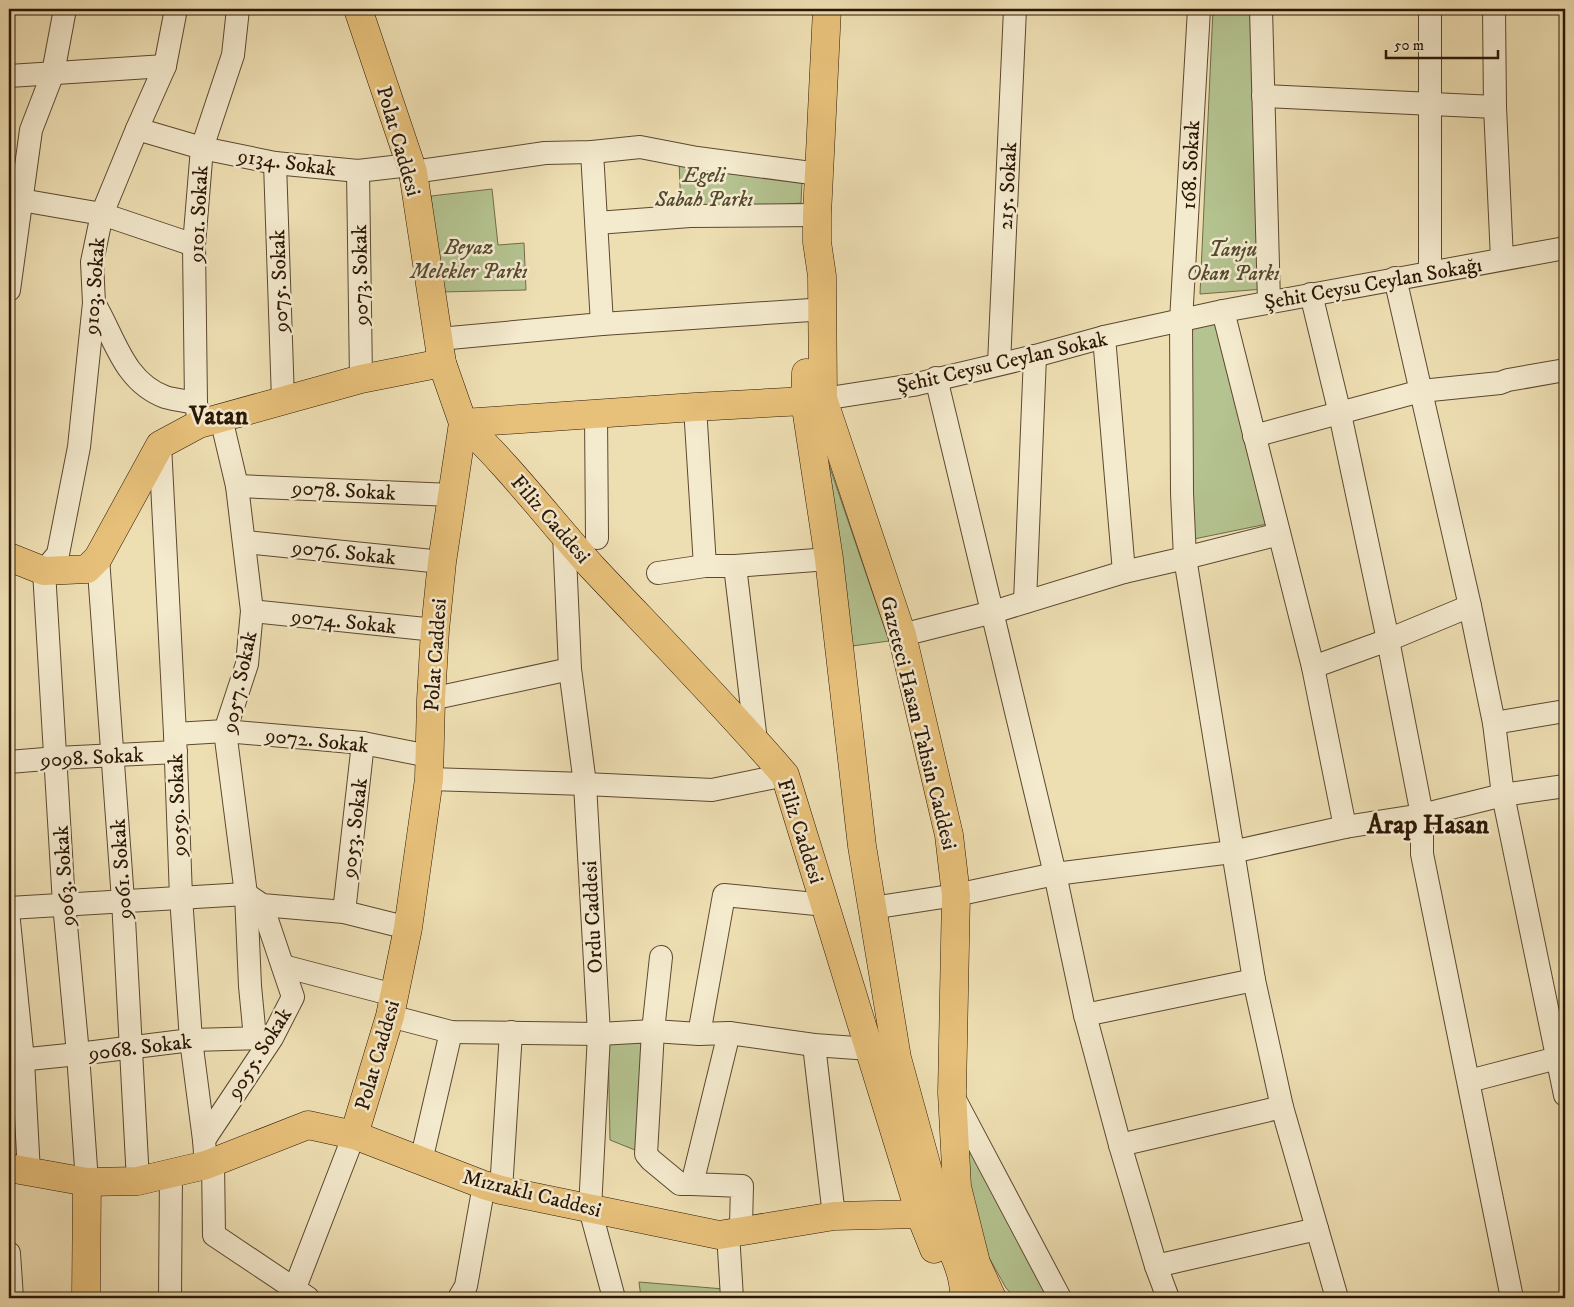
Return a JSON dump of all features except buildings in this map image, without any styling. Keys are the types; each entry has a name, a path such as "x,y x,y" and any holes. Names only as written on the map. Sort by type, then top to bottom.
{"main road":[{"name":"Polat Caddesi","path":"354,1135 392,1006 408,928 429,767 435,630 442,562 463,423 441,351 412,169 358,9"},
{"name":"Gazeteci Hasan Tahsin Caddesi","path":"827,9 817,215 822,276 814,400 902,635 950,835 956,895 952,1093 958,1187 976,1263 992,1298"},
{"name":"Gazeteci Hasan Tahsin Caddesi","path":"818,242 810,276 814,400 829,559 860,836 897,1058 947,1240 956,1257 964,1298"},
{"path":"9,557 44,570 87,569 98,558 160,444 205,415 282,400 361,379 441,351"},
{"path":"463,423 814,400"},
{"name":"Filiz Caddesi","path":"463,423 486,445 593,568 785,774 920,1214 947,1240 976,1263"},
{"path":"458,462 472,441 479,441 486,445"},
{"name":"Mızraklı Caddesi","path":"19,1171 87,1182 138,1181 171,1172 208,1155 308,1125 354,1135 492,1187 590,1209 719,1234 834,1216 920,1214"},
{"path":"86,1298 87,1182"},
{"path":"920,1214 953,1298"}],"street":[{"path":"9,290 13,230 21,200 31,130 53,73 64,9"},
{"name":"9103. Sokak","path":"44,570 58,554 79,446 94,303 92,262 102,214 165,66 176,9"},
{"name":"9101. Sokak","path":"205,415 194,245 202,148 233,55 238,9"},
{"name":"215. Sokak","path":"1000,364 1015,9"},
{"name":"168. Sokak","path":"1199,9 1181,321 1184,558 1254,980 1282,1107 1337,1298"},
{"path":"1262,9 1269,302"},
{"path":"1430,9 1430,272"},
{"path":"1494,9 1495,107 1502,259"},
{"path":"9,76 165,66"},
{"path":"1264,96 1495,107"},
{"name":"9134. Sokak","path":"137,129 202,148 275,163 358,171 412,169 545,153 592,152 640,147 697,158 819,174"},
{"path":"592,152 602,324"},
{"name":"9075. Sokak","path":"275,163 282,400"},
{"name":"9073. Sokak","path":"358,171 361,379"},
{"path":"21,200 102,214 194,245"},
{"path":"597,223 690,216 817,215"},
{"name":"Şehit Ceysu Ceylan Sokağı","path":"1181,321 1223,311 1395,278 1565,248"},
{"path":"1395,278 1470,606 1494,723 1503,795 1561,1057 1565,1095"},
{"path":"1312,294 1340,414 1388,640 1422,815 1422,854 1512,1298"},
{"path":"94,303 125,365 146,388 205,415"},
{"path":"441,351 602,324 810,310"},
{"path":"1223,311 1313,666 1345,827"},
{"name":"Şehit Ceysu Ceylan Sokak","path":"814,400 913,385 1035,356 1104,337 1181,321"},
{"path":"1104,337 1124,572"},
{"path":"1025,602 1035,356"},
{"path":"1254,436 1421,391 1500,383 1565,370"},
{"path":"936,378 1055,874 1085,1015 1120,1145 1156,1266 1168,1298"},
{"path":"695,407 705,566"},
{"path":"596,414 597,538"},
{"name":"9057. Sokak","path":"205,415 237,486 252,611 247,664 225,731 254,900 250,986 263,1038"},
{"name":"9059. Sokak","path":"160,444 175,743 180,897 191,1040 208,1155 214,1235 298,1296"},
{"name":"9078. Sokak","path":"237,486 452,495"},
{"name":"Ordu Caddesi","path":"564,534 570,669 585,784 599,1034 590,1209 614,1298"},
{"path":"902,635 993,612 1124,572 1279,534"},
{"name":"9076. Sokak","path":"245,542 442,562"},
{"name":"9061. Sokak","path":"98,558 123,900 138,1181"},
{"path":"658,573 705,566 735,566 829,559"},
{"path":"735,566 756,741"},
{"name":"9063. Sokak","path":"44,570 57,758 64,904 78,1054 87,1182"},
{"path":"1313,666 1388,640 1470,606"},
{"name":"9074. Sokak","path":"252,611 435,630"},
{"path":"431,699 570,669"},
{"path":"1494,723 1565,711"},
{"name":"9072. Sokak","path":"175,743 225,731 363,743 429,767 585,784 712,790 785,774"},
{"name":"9098. Sokak","path":"9,762 113,756 175,743"},
{"name":"9053. Sokak","path":"344,912 363,743"},
{"path":"872,908 956,895 1055,874 1232,852 1345,827 1422,815 1503,795 1565,786"},
{"path":"699,1034 724,895 826,905"},
{"path":"9,908 180,897 254,900 344,912 408,928"},
{"name":"9055. Sokak","path":"208,1155 263,1038 293,997 283,966 254,900"},
{"path":"9,921 19,1171"},
{"path":"661,957 653,1031 646,1154 680,1184 742,1186 741,1226 735,1232 732,1298"},
{"path":"283,966 392,1006 450,1032 599,1034 653,1031 699,1034 730,1033 870,1049"},
{"path":"1085,1015 1254,980"},
{"path":"421,1161 450,1032"},
{"path":"459,1298 466,1286 492,1187 511,1032"},
{"path":"692,1184 730,1033"},
{"name":"9068. Sokak","path":"16,1061 191,1040 263,1038"},
{"path":"814,1044 834,1216"},
{"path":"1469,1081 1561,1057"},
{"path":"952,1093 1060,1298"},
{"path":"1120,1145 1282,1107"},
{"name":"Polat Caddesi","path":"298,1296 354,1135"},
{"path":"170,1298 171,1172"},
{"path":"1156,1266 1317,1229"},
{"path":"9,1253 12,1298"}],"green space":[{"name":"Tanju Okan Parkı","path":"1213,9 1255,9 1264,289 1200,294"},
{"name":"Egeli Sabah Parkı","path":"679,160 802,182 801,203 681,212"},
{"name":"Beyaz Melekler Parkı","path":"492,189 498,245 524,243 526,290 441,292 431,196"},
{"path":"1222,322 1267,524 1194,539 1188,329"},
{"path":"827,459 889,641 852,646"},
{"path":"608,1039 647,1044 640,1152 610,1140"},
{"path":"960,1118 1053,1298 1015,1298 1006,1288 977,1236"},
{"path":"639,1282 724,1289 725,1298 641,1298"}],"district":[{"name":"Vatan","path":"219,415"},
{"name":"Arap Hasan","path":"1428,824"}]}
